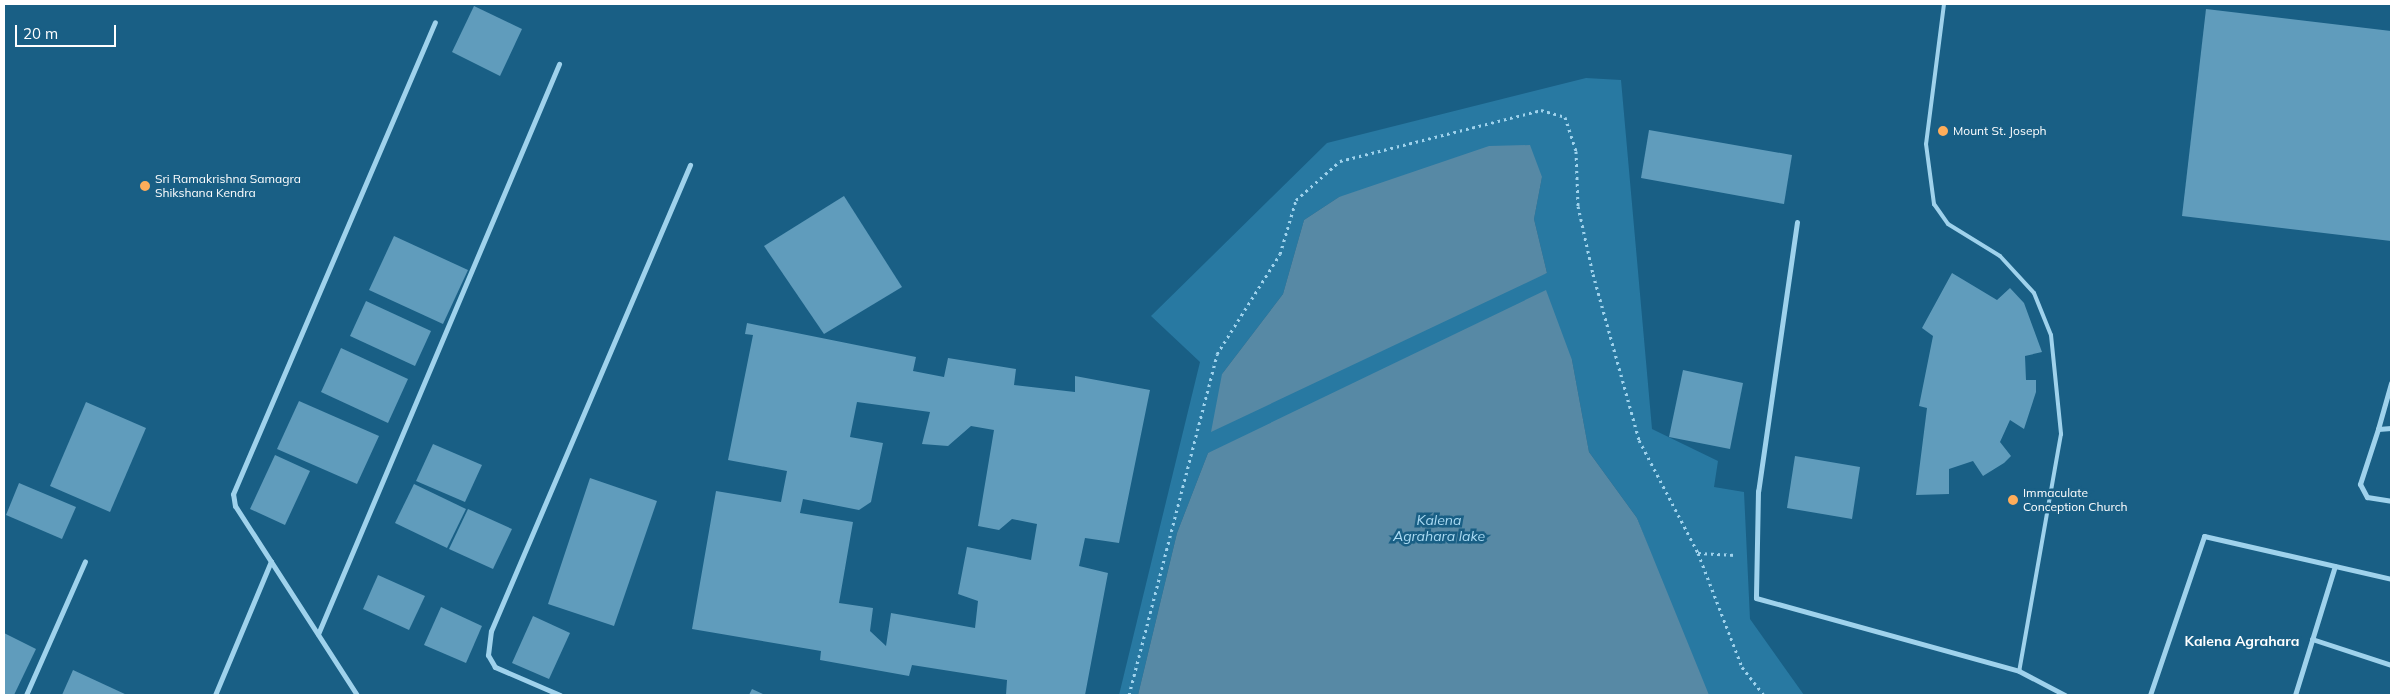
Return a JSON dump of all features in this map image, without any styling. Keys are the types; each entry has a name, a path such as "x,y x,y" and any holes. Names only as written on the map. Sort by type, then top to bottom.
{"street":[{"path":"357,695 235,506 236,483 434,22"},
{"path":"318,634 559,64"},
{"path":"560,695 495,666 488,655 491,631 690,165"},
{"path":"1797,222 1758,491 1756,598 2019,671 2065,695"},
{"path":"2391,382 2360,492 2391,501"},
{"path":"2378,429 2391,428"},
{"path":"2150,695 2204,536 2391,580"},
{"path":"26,695 85,561"},
{"path":"215,695 271,561"},
{"path":"2294,695 2335,566"},
{"path":"2312,639 2391,665"}],"lane":[{"path":"1944,4 1926,144 1934,204 1948,224 2000,256 2034,293 2051,335 2061,434 2019,671"}],"path":[{"path":"1129,695 1217,354 1280,254 1296,200 1340,161 1499,119 1541,110 1565,117 1576,151 1578,206 1593,274 1639,440 1698,553 1742,667 1764,695"},
{"path":"1698,553 1756,556"}],"shaded area":[{"path":"1586,78 1621,80 1652,429 1718,461 1714,487 1744,492 1750,619 1804,695 1709,695 1701,685 1637,518 1589,452 1572,360 1208,453 1177,533 1138,695 1119,695 1200,362 1151,316 1327,143","holes":["1542,177 1534,219 1547,273 1222,374 1283,294 1304,220 1339,197"]}],"water":[{"path":"1530,145 1542,177 1534,219 1547,273 1211,432 1222,374 1283,294 1304,220 1339,197 1489,146"},
{"name":"Kalena Agrahara lake","path":"1546,290 1572,360 1589,452 1637,518 1709,695 1138,695 1177,533 1208,453"}],"building":[{"path":"474,6 522,29 500,76 452,52"},
{"path":"2206,9 2391,31 2391,241 2182,216"},
{"path":"1649,130 1792,155 1784,204 1641,178"},
{"path":"844,196 902,287 824,334 764,246"},
{"path":"394,236 468,270 443,324 369,290"},
{"path":"1952,273 1997,300 2010,288 2024,303 2042,352 2025,356 2026,380 2036,380 2036,392 2024,429 2010,420 2000,442 2011,456 2004,463 1983,476 1973,461 1949,469 1949,494 1916,495 1927,408 1919,406 1933,336 1922,328"},
{"path":"366,301 431,331 415,366 350,336"},
{"path":"747,323 916,357 913,371 944,377 948,358 1016,369 1014,385 1075,392 1075,376 1150,390 1119,543 1085,538 1079,566 1108,573 1085,695 1006,695 1007,680 912,665 909,676 820,660 821,651 692,629 716,491 781,502 787,471 728,460 753,335 745,334","holes":["857,402 930,412 922,444 948,446 971,426 994,430 978,526 999,530 1012,519 1037,524 1031,560 967,547 958,594 978,601 975,628 891,613 886,646 870,631 873,608 839,603 853,522 800,513 803,499 859,510 871,502 883,443 850,437"]},
{"path":"341,348 408,379 388,423 321,392"},
{"path":"1683,370 1743,383 1730,449 1669,437"},
{"path":"299,401 379,436 357,484 277,449"},
{"path":"86,402 146,428 110,512 50,486"},
{"path":"433,444 482,465 465,502 416,481"},
{"path":"275,455 310,471 285,525 250,509"},
{"path":"1795,456 1860,467 1852,519 1787,508"},
{"path":"590,478 657,501 614,626 548,604"},
{"path":"19,483 76,507 62,539 6,515"},
{"path":"414,484 466,509 447,548 395,523"},
{"path":"468,509 512,529 493,569 449,549"},
{"path":"378,575 425,596 409,630 363,609"},
{"path":"441,607 482,626 466,663 424,645"},
{"path":"533,616 570,633 549,679 512,663"},
{"path":"4,633 36,649 14,695 4,695"},
{"path":"73,670 127,695 62,695"},
{"path":"752,689 765,695 749,695"}],"place":[{"name":"Mount St. Joseph","path":"1943,131"},
{"name":"Sri Ramakrishna Samagra Shikshana Kendra","path":"145,186"},
{"name":"Immaculate Conception Church","path":"2013,500"}],"district":[{"name":"Kalena Agrahara","path":"2242,641"}]}
